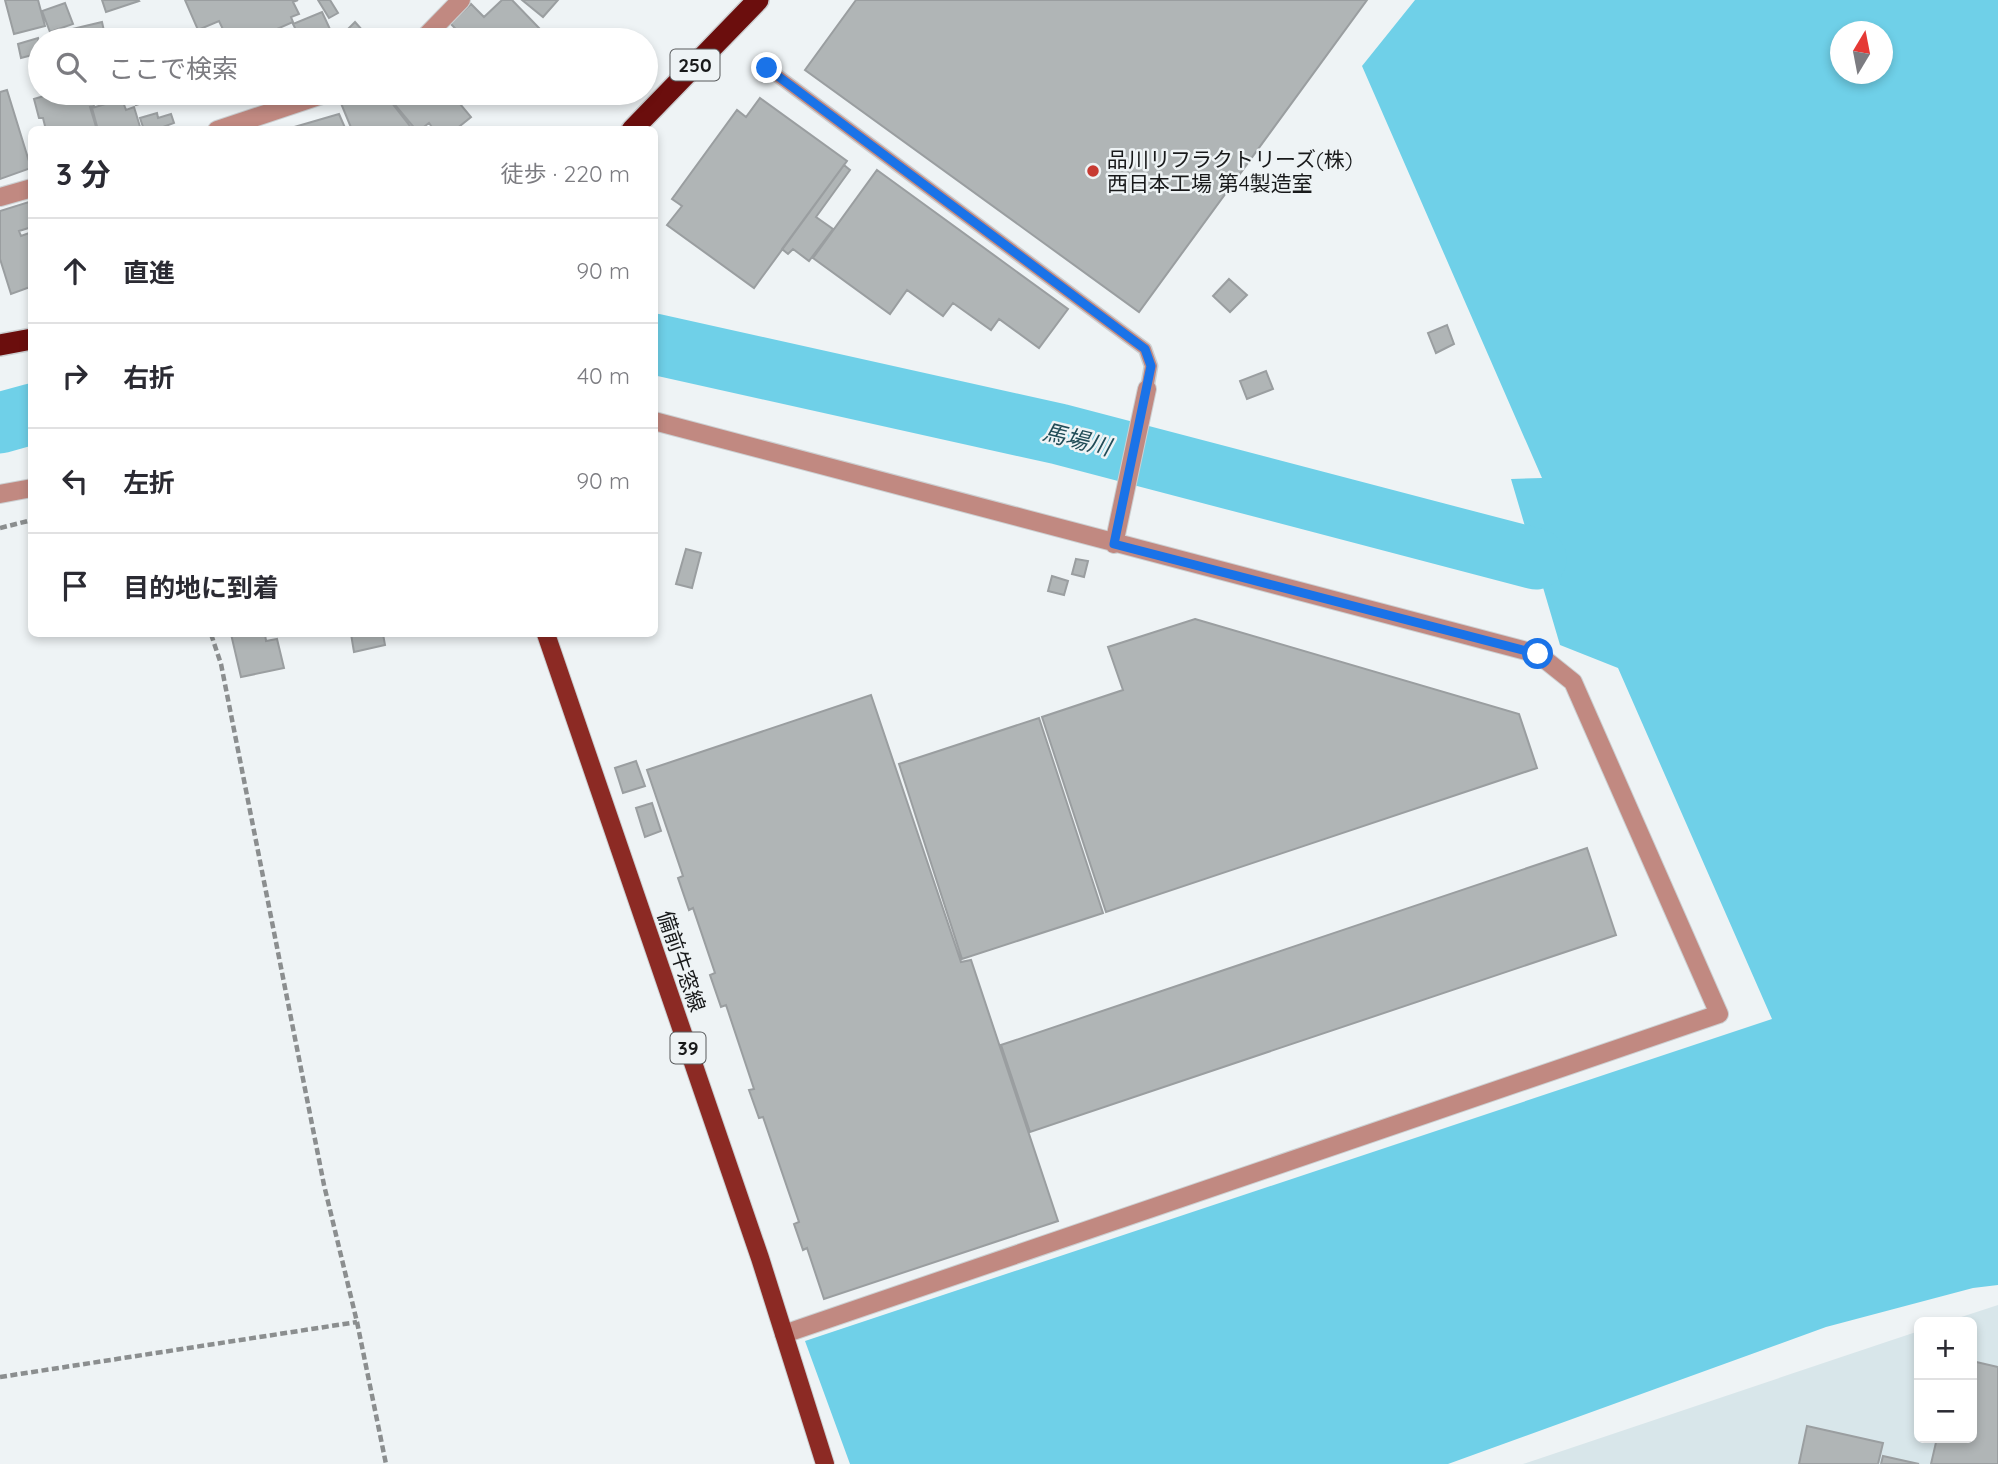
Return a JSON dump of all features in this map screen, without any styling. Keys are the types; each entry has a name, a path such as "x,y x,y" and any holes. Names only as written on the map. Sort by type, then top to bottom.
{"highway":[{"name":"250","path":"658,103 758,0"},
{"name":"250","path":"636,126 656,105"},
{"path":"0,345 28,340"}],"main road":[{"name":"備前牛窓線","path":"547,637 755,1245 825,1464"}],"street":[{"path":"434,28 461,0"},
{"path":"229,126 292,105"},
{"path":"0,197 28,189"},
{"path":"1116,536 1147,389"},
{"path":"658,422 1116,536 1538,654 1573,682 1719,1014 784,1334"},
{"path":"0,494 28,489"}],"lane":[{"path":"767,68 1145,349 1151,366 1147,389"}],"path":[{"path":"0,528 28,521"},
{"path":"212,637 220,664 324,1185 357,1322 386,1464"},
{"path":"0,1377 357,1322"}],"shaded area":[{"path":"1998,1305 1998,1464 1523,1464 1914,1333 1914,1443 1977,1443 1977,1317 1961,1317"}],"water":[{"path":"1415,0 1998,0 1998,1285 1973,1288 1826,1327 1448,1464 850,1464 805,1341 1772,1019 1618,668 1560,645 1511,479 1542,478 1362,66"}],"building":[{"path":"5,0 38,0 45,26 28,28 28,30 14,34"},
{"path":"102,0 138,0 139,1 106,12"},
{"path":"185,0 298,0 293,2 299,14 291,17 293,22 279,28 222,28 219,21 197,28"},
{"path":"318,0 330,0 338,13 329,18"},
{"path":"502,0 512,0 539,28 455,28 450,23 471,4 484,17"},
{"path":"522,0 558,0 543,17"},
{"name":"品川リフラクトリーズ(株) 西日本工場 第4製造室","path":"856,0 1367,0 1139,312 805,70"},
{"path":"65,3 73,24 48,28 42,11"},
{"path":"322,12 329,28 295,28 293,24"},
{"path":"102,22 103,28 77,28"},
{"path":"355,22 360,28 349,28"},
{"path":"28,41 28,56 21,58 18,44"},
{"path":"7,90 28,158 28,169 0,179 0,92"},
{"path":"760,98 847,161 754,288 667,225 682,206 672,199 737,110 746,117"},
{"path":"36,105 94,105 90,107 96,126 45,126 43,118 39,118"},
{"path":"124,105 126,110 134,107 140,126 97,126 92,108"},
{"path":"342,105 393,105 410,126 350,126"},
{"path":"395,105 461,105 471,117 460,126 431,126 429,123 425,126 413,126"},
{"path":"157,113 158,118 171,114 174,123 166,126 143,126 140,118"},
{"path":"339,114 344,126 298,126"},
{"path":"844,165 850,170 816,217 833,229 809,261 793,249 788,254 782,249"},
{"path":"877,170 1068,309 1039,348 999,319 991,330 953,303 943,316 907,290 890,314 813,258"},
{"path":"28,202 28,228 19,231 21,236 28,233 28,288 11,294 0,259 0,211"},
{"path":"1229,279 1247,295 1230,312 1213,296"},
{"path":"1447,325 1454,344 1436,353 1428,333"},
{"path":"1266,371 1273,389 1247,399 1240,381"},
{"path":"686,549 701,553 692,588 676,584"},
{"path":"1076,559 1088,561 1084,577 1072,574"},
{"path":"1052,576 1068,581 1064,595 1048,591"},
{"path":"1195,619 1519,714 1537,768 1106,912 1042,717 1123,690 1108,647"},
{"path":"232,637 265,637 266,641 277,639 284,668 241,677"},
{"path":"352,637 384,637 385,645 354,652"},
{"path":"871,695 961,962 971,960 1058,1221 824,1299 807,1248 803,1250 794,1224 799,1222 763,1117 759,1118 749,1090 754,1089 726,1005 721,1007 710,975 715,973 693,908 689,910 678,878 683,876 647,770"},
{"path":"1039,718 1103,913 962,959 899,764"},
{"path":"636,761 645,786 623,793 615,768"},
{"path":"652,803 661,831 645,837 636,808"},
{"path":"1587,848 1616,935 1030,1132 1001,1045"},
{"path":"1977,1362 1998,1367 1998,1464 1931,1464 1936,1443 1977,1443"},
{"path":"1807,1426 1883,1443 1878,1464 1799,1464"},
{"path":"1883,1456 1919,1464 1881,1464"}],"waterway":[{"name":"馬場川","path":"658,345 1059,434 1536,559"},
{"name":"馬場川","path":"0,423 28,415"}],"place":[{"name":"品川リフラクトリーズ(株) 西日本工場 第4製造室","path":"1093,171"}],"route":[{"path":"767,68 1145,349 1151,366 1114,544 1538,654"}]}
